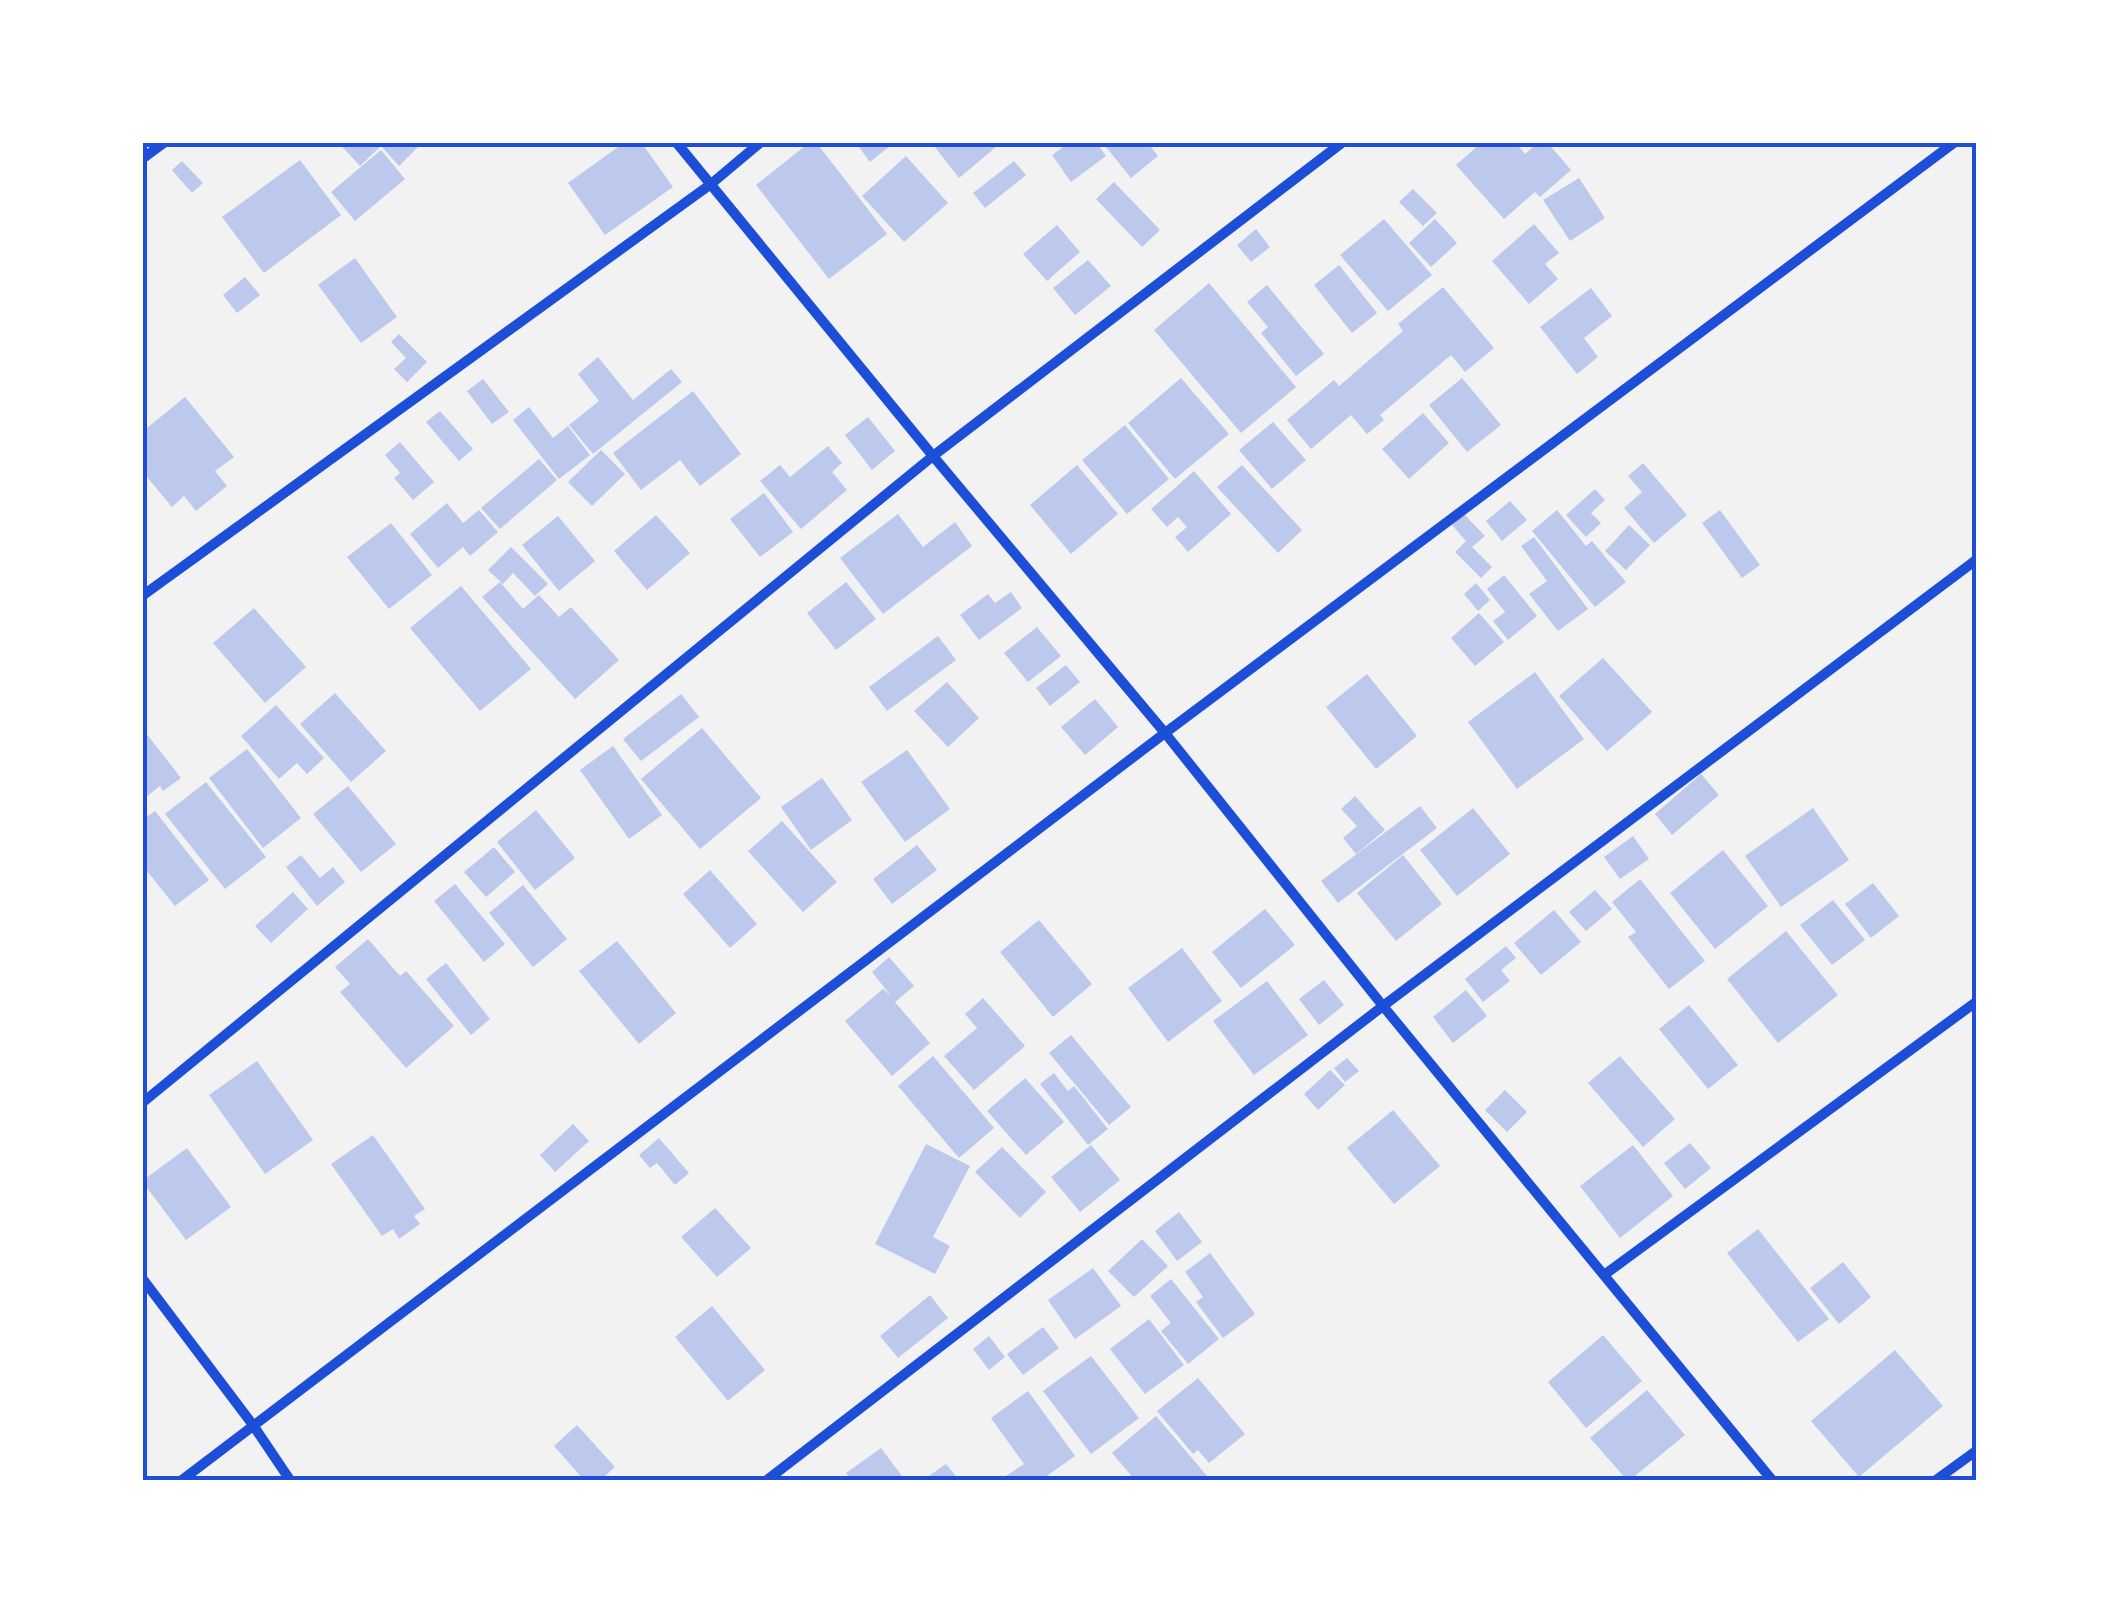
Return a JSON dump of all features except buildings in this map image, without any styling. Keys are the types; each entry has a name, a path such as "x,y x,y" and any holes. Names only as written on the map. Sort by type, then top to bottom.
{"street":[{"path":"142,159 165,142"},
{"path":"676,142 1165,733 1772,1480"},
{"path":"142,596 711,184 762,142"},
{"path":"142,1103 933,456 1343,142"},
{"path":"182,1480 1165,733 1955,142"},
{"path":"767,1480 1384,1006 1976,560"},
{"path":"1604,1275 1976,1002"},
{"path":"142,1278 290,1480"},
{"path":"1936,1480 1976,1451"}]}
